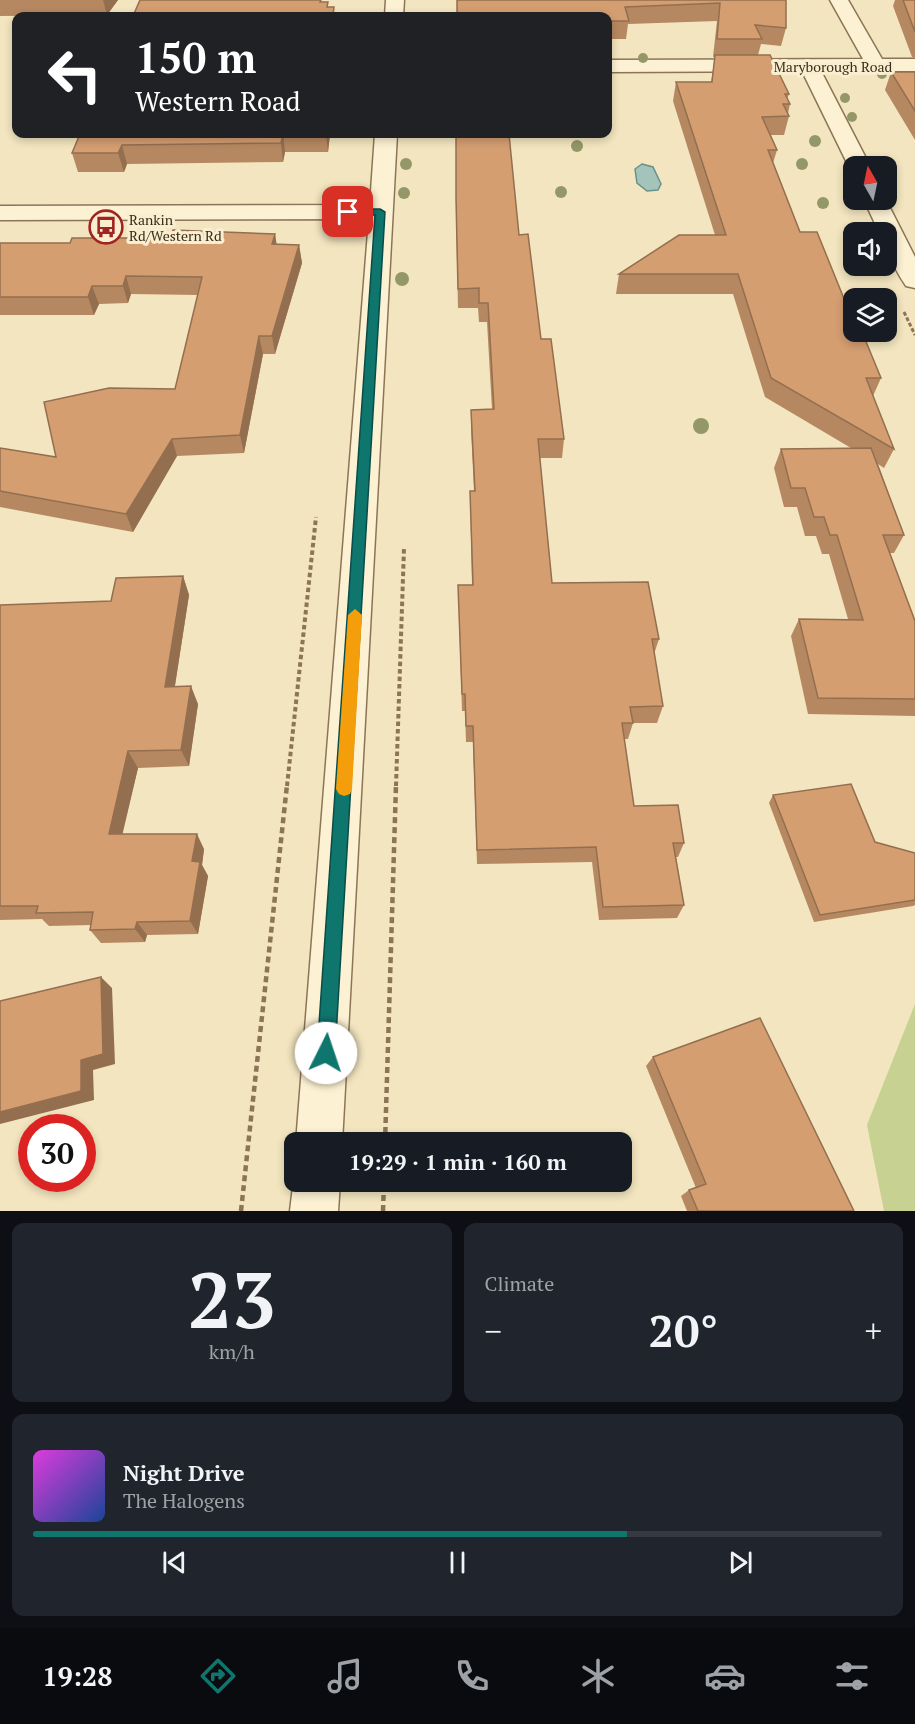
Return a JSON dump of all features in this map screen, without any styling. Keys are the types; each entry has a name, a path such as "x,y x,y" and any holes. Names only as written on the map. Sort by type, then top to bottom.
{"street":[{"path":"839,0 876,65"},
{"name":"Maryborough Road","path":"612,66 915,65"},
{"path":"810,66 854,156"},
{"path":"320,1132 386,138"},
{"path":"880,210 915,281"},
{"path":"0,213 380,212"},
{"path":"314,1211 315,1192"}],"path":[{"path":"241,1211 316,514"},
{"path":"385,1132 404,537"},
{"path":"383,1211 384,1192"}],"green space":[{"path":"915,1004 915,1211 884,1211 867,1125"}],"water":[{"path":"642,164 653,167 661,184 658,190 647,191 637,183 635,169"}],"building":[{"path":"140,0 321,0 320,2 328,2 327,7 334,7 333,12 135,12"},
{"path":"457,0 786,0 786,28 755,25 762,39 717,39 720,3 625,7 629,21 612,21 612,12 457,12"},
{"path":"903,0 915,0 915,32"},
{"path":"715,55 770,55 789,94 785,94 790,104 783,104 789,116 762,117 777,150 768,150 800,232 817,232 843,296 843,342 866,342 881,378 866,378 894,449 771,378 738,274 619,274 679,235 726,235 676,82 712,82"},
{"path":"891,72 915,72 915,111"},
{"path":"78,138 282,138 281,143 122,145 118,153 72,153"},
{"path":"456,138 509,138 519,235 528,234 541,339 551,339 564,439 538,439 552,583 648,582 659,639 652,639 663,706 630,707 633,723 622,723 634,806 678,805 684,843 673,843 684,905 603,907 596,847 477,850 473,726 466,726 465,694 462,694 458,585 473,585 470,491 475,491 471,410 494,409 488,303 479,303 479,288 458,289"},
{"path":"173,230 275,234 272,244 299,245 272,336 259,336 240,435 172,439 126,514 0,491 0,448 56,457 44,402 109,388 175,389 202,277 126,276 123,286 92,286 88,297 0,297 0,243 70,243 72,238 170,238"},
{"path":"871,448 904,535 883,535 915,621 915,699 818,698 799,619 863,620 837,535 830,535 824,517 814,517 805,488 791,488 781,449"},
{"path":"183,576 165,687 191,686 181,750 128,751 109,834 197,834 192,861 200,862 190,921 137,922 135,929 90,930 93,912 36,913 38,906 0,906 0,605 111,601 116,578"},
{"path":"851,784 875,842 915,853 915,900 820,915 773,795"},
{"path":"101,977 103,1054 81,1060 81,1091 0,1112 0,1001"},
{"path":"760,1018 854,1211 698,1211 689,1190 706,1184 653,1057"}],"slow traffic":[{"path":"344,789 355,615"}],"place":[{"name":"Rankin Rd/Western Rd","path":"106,227"}],"route":[{"path":"326,1053 380,212 348,212"}]}
